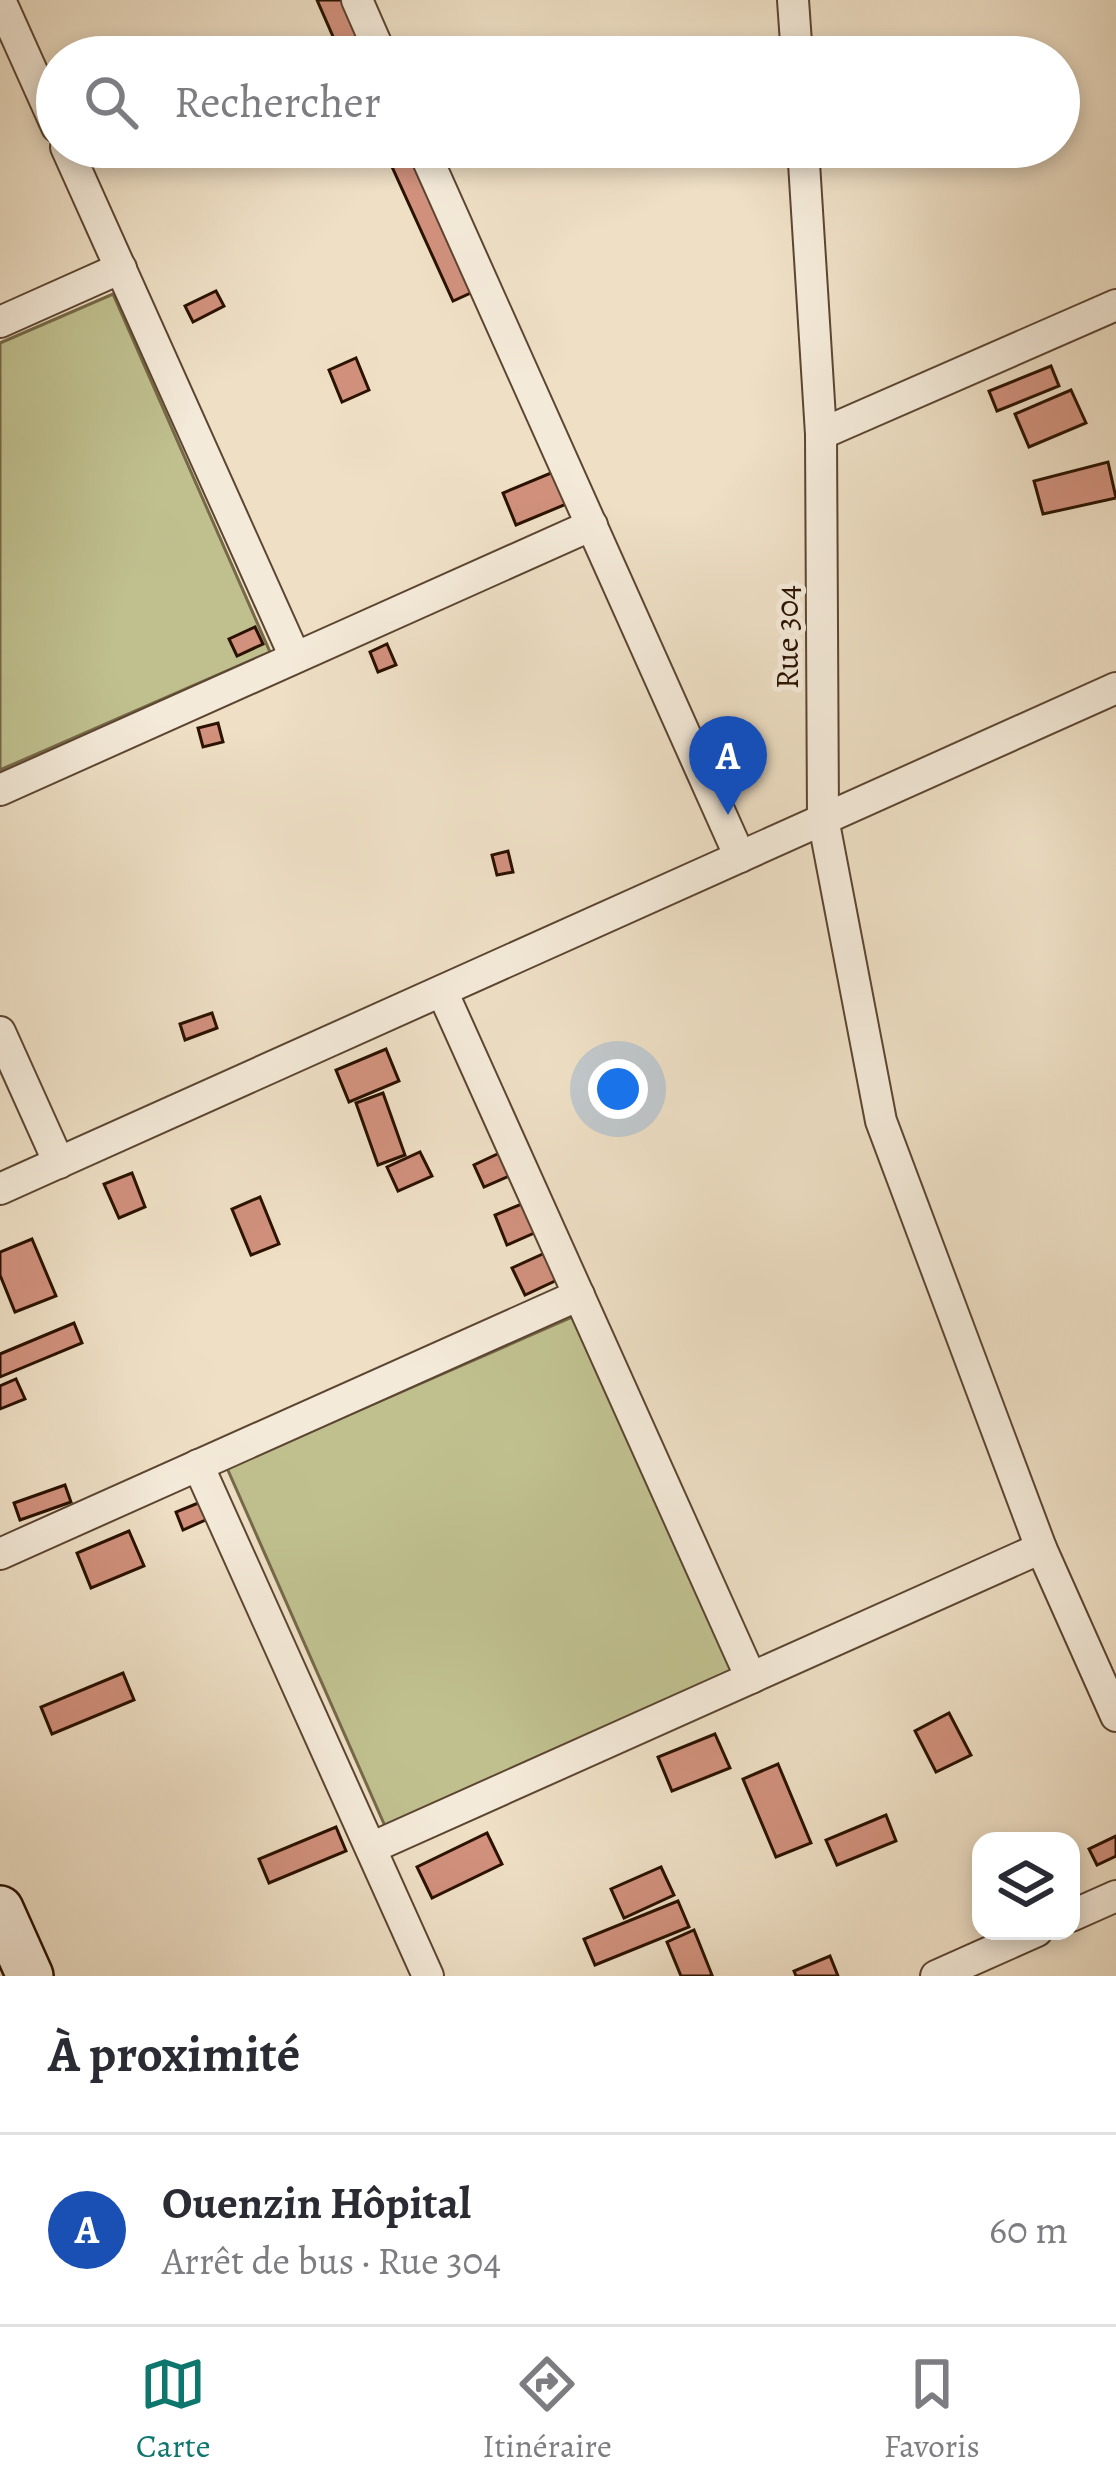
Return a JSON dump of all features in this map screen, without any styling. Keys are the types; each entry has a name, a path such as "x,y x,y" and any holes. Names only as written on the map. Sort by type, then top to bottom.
{"street":[{"path":"0,0 36,80"},
{"path":"357,0 373,36"},
{"path":"793,0 796,36"},
{"path":"76,168 295,657"},
{"path":"431,168 740,857"},
{"name":"Rue 304","path":"803,168 821,434 824,818 880,1121 1041,1548 1116,1716"},
{"path":"0,322 121,268"},
{"path":"821,434 1116,305"},
{"path":"0,790 592,525"},
{"path":"0,1189 1116,688"},
{"path":"442,991 751,1678"},
{"path":"0,1032 59,1162"},
{"path":"0,1554 579,1295"},
{"path":"198,1465 428,1976"},
{"path":"370,1848 1041,1548"},
{"path":"1080,1912 1116,1896"},
{"path":"0,1909 30,1976"},
{"path":"936,1976 1017,1940"}],"green space":[{"path":"113,294 270,652 0,770 0,343"},
{"path":"577,1315 734,1673 385,1826 227,1468"}],"building":[{"path":"317,0 357,0 373,36 333,36"},
{"path":"393,168 433,168 486,286 453,301"},
{"path":"216,291 224,306 193,322 185,306"},
{"path":"356,358 369,390 342,402 329,370"},
{"path":"1051,366 1059,386 997,411 989,391"},
{"path":"1071,390 1086,423 1029,447 1015,414"},
{"path":"1108,462 1116,498 1043,514 1034,481"},
{"path":"563,468 576,500 516,525 503,493"},
{"path":"255,627 263,644 237,656 229,639"},
{"path":"387,644 396,665 378,672 370,652"},
{"path":"218,723 223,742 203,747 198,728"},
{"path":"508,851 513,872 497,875 492,855"},
{"path":"212,1013 217,1028 185,1040 180,1024"},
{"path":"386,1049 399,1081 349,1102 336,1070"},
{"path":"383,1093 405,1155 378,1165 356,1103"},
{"path":"506,1150 516,1173 484,1187 474,1165"},
{"path":"420,1152 432,1176 398,1191 387,1167"},
{"path":"132,1173 145,1207 119,1218 104,1184"},
{"path":"260,1197 279,1244 251,1255 232,1209"},
{"path":"529,1201 541,1230 507,1245 495,1215"},
{"path":"32,1239 56,1296 15,1312 0,1275 0,1252"},
{"path":"545,1253 557,1280 525,1295 512,1268"},
{"path":"74,1323 82,1343 0,1377 0,1354"},
{"path":"16,1379 25,1399 0,1409 0,1386"},
{"path":"65,1485 71,1502 20,1520 14,1503"},
{"path":"203,1501 210,1518 183,1530 176,1512"},
{"path":"129,1531 144,1566 91,1588 77,1553"},
{"path":"123,1673 134,1700 52,1734 41,1707"},
{"path":"949,1713 971,1755 936,1772 915,1731"},
{"path":"715,1734 730,1768 672,1791 658,1757"},
{"path":"778,1764 811,1843 776,1857 743,1779"},
{"path":"886,1815 896,1841 837,1865 826,1840"},
{"path":"336,1827 346,1851 269,1883 259,1859"},
{"path":"487,1833 502,1864 432,1898 417,1867"},
{"path":"1116,1836 1116,1856 1097,1865 1089,1849"},
{"path":"661,1867 674,1895 624,1918 611,1889"},
{"path":"678,1901 689,1927 595,1965 584,1939"},
{"path":"694,1930 712,1975 681,1976 667,1942"},
{"path":"830,1956 838,1976 796,1976 794,1971"}],"place":[{"name":"Ouenzin Hôpital","path":"728,815"}]}
